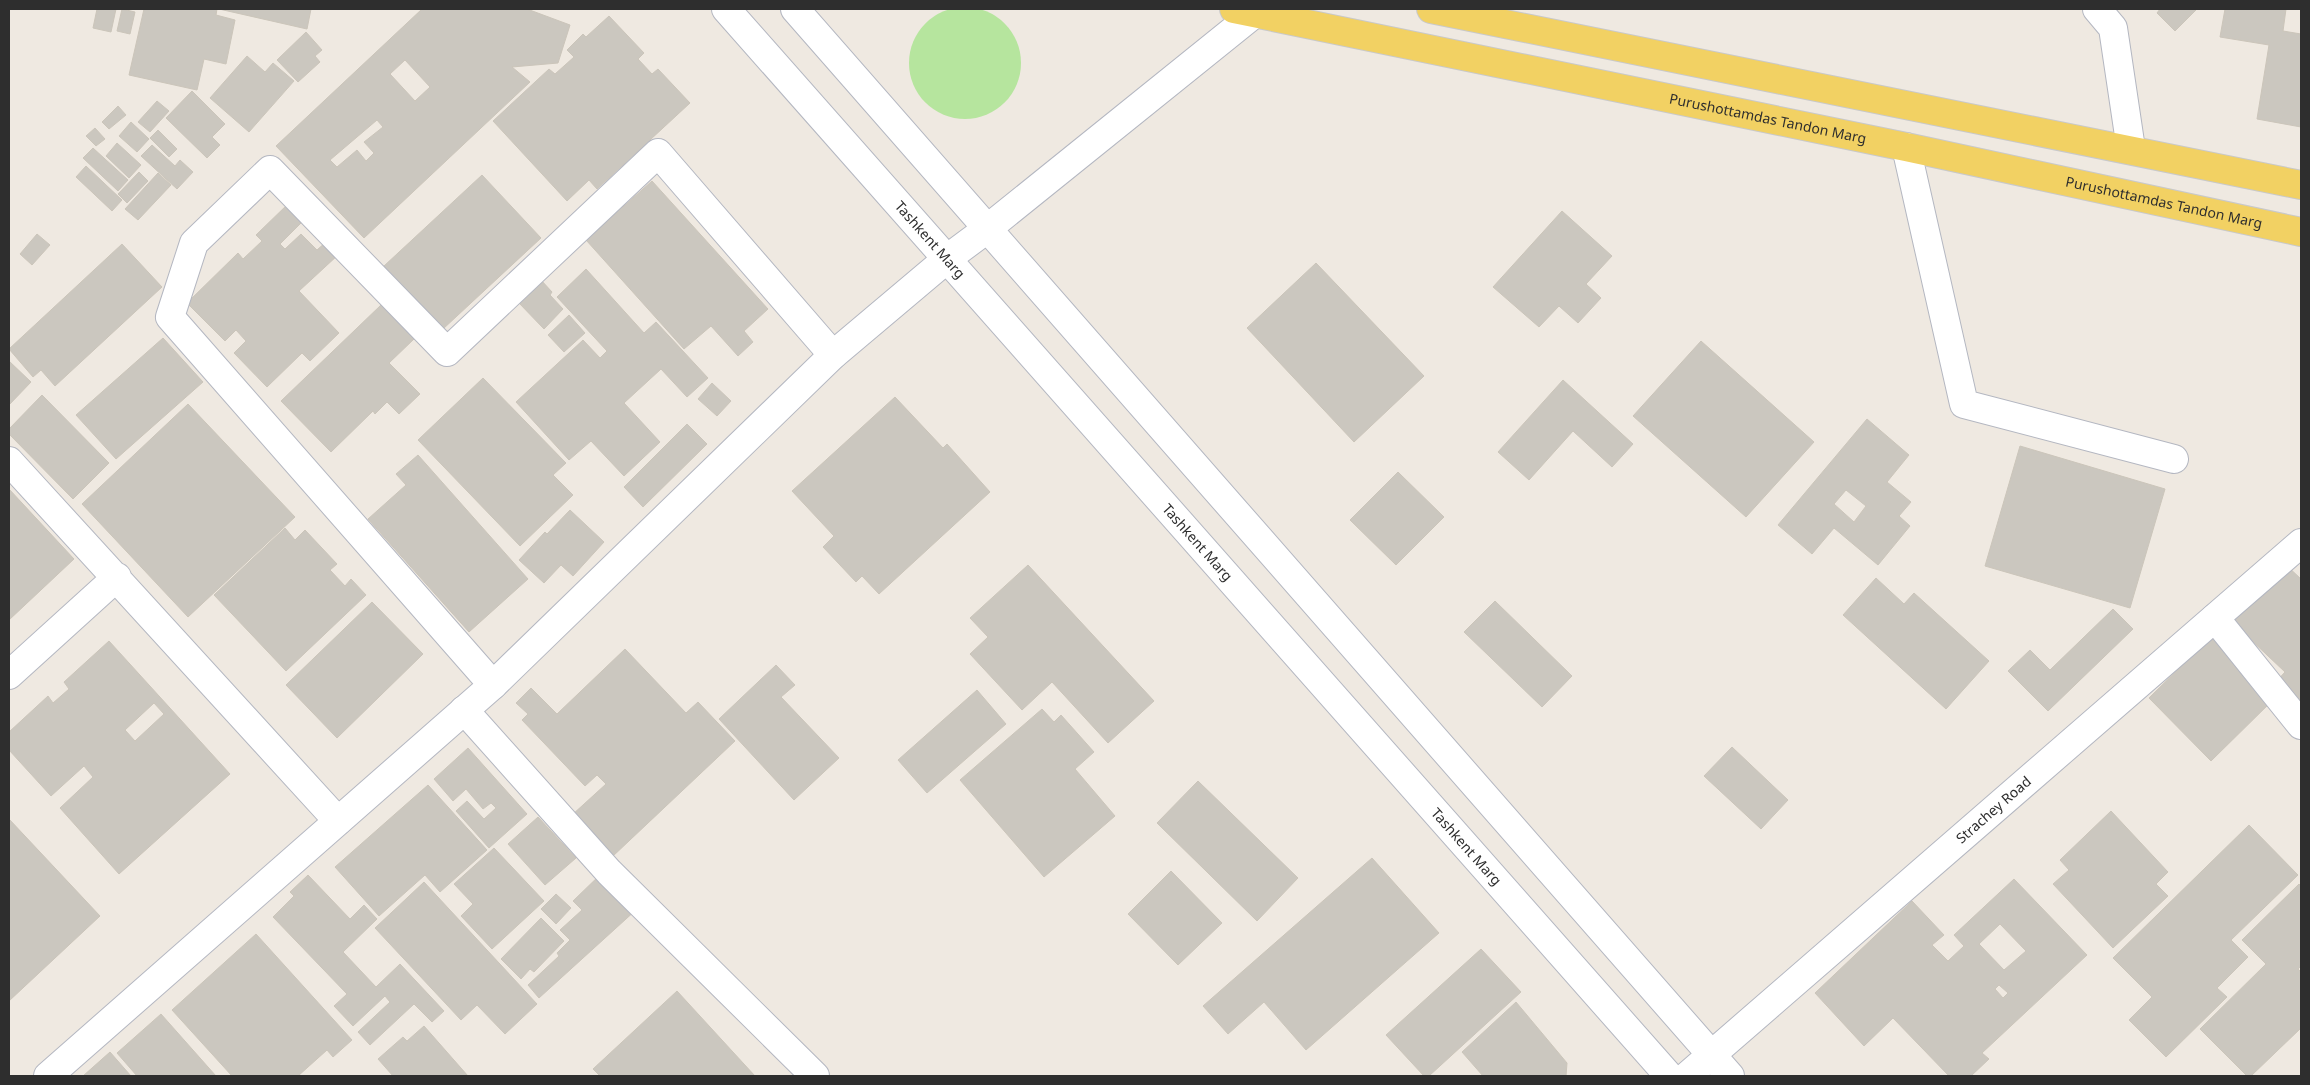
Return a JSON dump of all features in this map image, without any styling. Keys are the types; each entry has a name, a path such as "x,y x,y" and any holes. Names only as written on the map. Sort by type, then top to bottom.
{"main road":[{"path":"1431,9 2131,149 2301,185"},
{"name":"Purushottamdas Tandon Marg","path":"1249,10 1906,147 2301,232"}],"street":[{"name":"Tashkent Marg","path":"726,9 1669,1076"},
{"path":"795,9 1730,1076"},
{"path":"2097,9 2113,28 2131,149"},
{"path":"48,1076 493,685 833,355 1249,10"},
{"path":"1906,147 1964,404 2174,459"},
{"path":"493,685 170,317 194,243 270,170 447,352 658,152 833,355"},
{"path":"9,461 338,821"},
{"name":"Strachey Road","path":"1687,1076 2301,543"},
{"path":"9,675 117,577"},
{"path":"2215,618 2301,725"},
{"path":"464,710 609,872 814,1076"}],"green space":[{"path":"965,7 986,11 1005,23 1017,42 1021,63 1017,84 1005,103 986,115 965,119 944,115 925,103 913,84 909,63 913,42 925,23 944,11"}],"building":[{"path":"97,9 116,9 111,32 93,28"},
{"path":"122,9 135,12 130,34 117,31"},
{"path":"144,9 217,9 216,15 235,20 226,64 204,59 197,90 129,75"},
{"path":"219,9 311,9 307,29"},
{"path":"422,9 527,9 570,25 558,63 512,67 530,82 364,238 276,146","holes":["405,60 430,87 415,101 390,74","377,120 383,127 364,142 374,153 366,161 357,150 337,167 330,160"]},
{"path":"2160,9 2197,9 2175,31 2157,13"},
{"path":"2225,9 2286,9 2283,31 2301,34 2301,127 2257,119 2269,45 2220,37"},
{"path":"609,16 644,53 638,59 652,74 658,69 690,103 597,189 589,180 567,201 493,121 549,69 555,74 574,57 567,50 583,34 586,37"},
{"path":"306,32 322,50 315,56 320,62 298,82 277,60"},
{"path":"247,56 265,72 273,63 294,81 249,132 210,98"},
{"path":"192,91 225,124 212,137 220,145 207,158 166,118"},
{"path":"157,101 169,111 150,132 138,122"},
{"path":"118,106 126,115 109,129 102,122"},
{"path":"131,122 149,139 137,152 119,136"},
{"path":"95,128 105,139 96,146 86,136"},
{"path":"158,130 177,149 169,157 150,138"},
{"path":"117,143 141,165 129,178 106,156"},
{"path":"152,145 175,166 180,160 193,172 177,189 141,156"},
{"path":"93,148 128,180 118,191 83,158"},
{"path":"86,166 122,200 112,211 76,177"},
{"path":"139,172 148,181 127,203 118,194"},
{"path":"158,173 171,185 138,220 125,209"},
{"path":"482,175 541,238 443,329 384,266"},
{"path":"652,181 768,309 744,331 753,342 738,356 711,326 684,349 586,240"},
{"path":"289,203 305,219 280,244 285,249 301,234 317,250 326,242 338,255 299,291 339,333 310,361 302,353 267,387 234,353 246,341 236,330 225,341 187,303 238,253 243,259 262,241 256,235"},
{"path":"1562,211 1612,256 1586,284 1601,298 1578,323 1559,306 1539,327 1493,287"},
{"path":"37,234 50,245 32,265 20,254"},
{"path":"122,244 162,287 55,386 41,370 33,377 9,349"},
{"path":"1316,263 1424,376 1354,442 1247,328"},
{"path":"586,269 644,333 656,322 708,378 687,397 661,369 624,403 660,442 624,476 591,441 569,460 516,402 583,340 600,358 607,351 557,297"},
{"path":"541,280 552,292 550,295 563,309 544,329 519,303"},
{"path":"381,305 414,339 389,363 420,394 399,414 387,402 375,414 373,411 331,452 281,401"},
{"path":"569,315 585,333 564,352 548,335"},
{"path":"163,338 203,382 116,459 76,415"},
{"path":"1701,341 1814,442 1746,517 1633,416"},
{"path":"9,361 31,382 9,405"},
{"path":"483,378 566,463 553,475 573,495 520,546 418,440"},
{"path":"1563,380 1633,444 1612,467 1573,431 1529,480 1498,452"},
{"path":"712,383 731,401 717,416 698,399"},
{"path":"42,395 109,463 73,499 9,434 9,429"},
{"path":"895,397 943,448 947,444 990,492 879,594 862,576 856,582 823,547 834,536 792,491"},
{"path":"188,404 295,517 188,617 82,504"},
{"path":"1867,419 1909,455 1887,482 1911,502 1899,516 1910,526 1878,565 1834,528 1812,554 1778,525","holes":["1846,490 1866,506 1854,522 1834,504"]},
{"path":"687,424 707,444 643,507 624,487"},
{"path":"2020,446 2165,489 2130,608 1985,566"},
{"path":"418,455 528,579 469,632 368,519 406,485 396,474"},
{"path":"1398,472 1444,517 1396,565 1350,520"},
{"path":"9,489 74,559 9,620"},
{"path":"570,510 604,542 573,576 561,565 544,583 519,560 545,532 547,534"},
{"path":"285,528 295,540 305,530 337,564 330,570 345,586 351,579 366,595 286,671 214,595"},
{"path":"2285,564 2301,579 2301,708 2275,683 2285,672 2231,621"},
{"path":"1028,565 1154,701 1108,743 1052,682 1022,710 970,654 988,637 970,618"},
{"path":"1876,578 1904,604 1914,593 1989,661 1946,709 1843,615"},
{"path":"1495,601 1572,676 1542,707 1464,632"},
{"path":"372,602 423,654 337,738 286,685"},
{"path":"2113,609 2133,629 2048,711 2008,671 2030,650 2050,670"},
{"path":"2212,636 2274,699 2211,761 2149,698"},
{"path":"109,641 230,774 119,874 60,808 93,777 84,766 51,796 9,750 9,732 48,696 53,703 69,689 64,682","holes":["154,703 164,714 135,741 125,730"]},
{"path":"625,649 686,713 698,702 735,741 612,857 572,815 606,784 597,775 585,786 522,720 528,714 516,703 531,688 557,714"},
{"path":"776,665 795,685 781,697 839,758 794,800 719,719"},
{"path":"977,690 1006,724 927,793 898,760"},
{"path":"1042,709 1054,722 1061,715 1094,752 1075,769 1115,816 1044,877 960,780"},
{"path":"1732,747 1788,800 1761,829 1704,776"},
{"path":"468,748 527,814 489,848 456,811 467,801 484,819 496,808 491,803 483,809 466,789 453,801 434,779"},
{"path":"1198,781 1298,878 1257,921 1157,823"},
{"path":"428,785 487,850 440,892 425,875 379,916 335,867"},
{"path":"2111,811 2168,872 2156,884 2168,896 2113,948 2053,884 2069,870 2060,860"},
{"path":"538,817 576,858 545,885 508,844"},
{"path":"9,819 100,916 9,1001"},
{"path":"2249,825 2298,875 2231,940 2248,957 2217,988 2227,997 2166,1057 2129,1020 2152,997 2113,958"},
{"path":"494,848 544,901 492,949 461,916 473,904 454,884"},
{"path":"1372,858 1439,933 1306,1050 1264,1002 1228,1034 1203,1006"},
{"path":"1171,871 1222,923 1178,965 1128,914"},
{"path":"603,872 637,909 539,998 528,985 559,956 557,953 570,940 560,930 582,910 573,901"},
{"path":"308,875 350,919 364,905 377,919 343,952 376,987 400,964 444,1011 432,1022 414,1004 370,1045 358,1032 390,1002 385,996 353,1026 334,1006 347,994 273,917 294,896 290,892"},
{"path":"2014,879 2087,955 1982,1053 1989,1059 1971,1076 1949,1076 1893,1018 1864,1046 1815,993 1912,901 1944,935 1932,945 1948,961 1964,946 1954,935","holes":["2000,924 2026,951 2004,970 1979,944","1999,985 2008,993 2003,998 1995,989"]},
{"path":"424,882 537,1004 505,1034 477,1005 461,1020 375,928"},
{"path":"2299,884 2301,886 2301,966 2298,969 2301,972 2301,1028 2251,1076 2247,1076 2200,1029 2266,964 2242,940"},
{"path":"556,894 571,908 556,924 541,909"},
{"path":"541,918 564,941 534,972 530,969 521,979 501,959"},
{"path":"256,934 352,1040 333,1057 327,1050 298,1076 232,1076 172,1010"},
{"path":"1481,949 1521,992 1429,1076 1424,1076 1386,1035"},
{"path":"677,991 755,1076 600,1076 593,1069"},
{"path":"1516,1002 1567,1063 1566,1076 1483,1076 1462,1052"},
{"path":"161,1014 216,1076 137,1076 117,1053"},
{"path":"424,1026 468,1076 393,1076 378,1059 403,1037 407,1041"},
{"path":"110,1052 131,1076 83,1076"}]}
